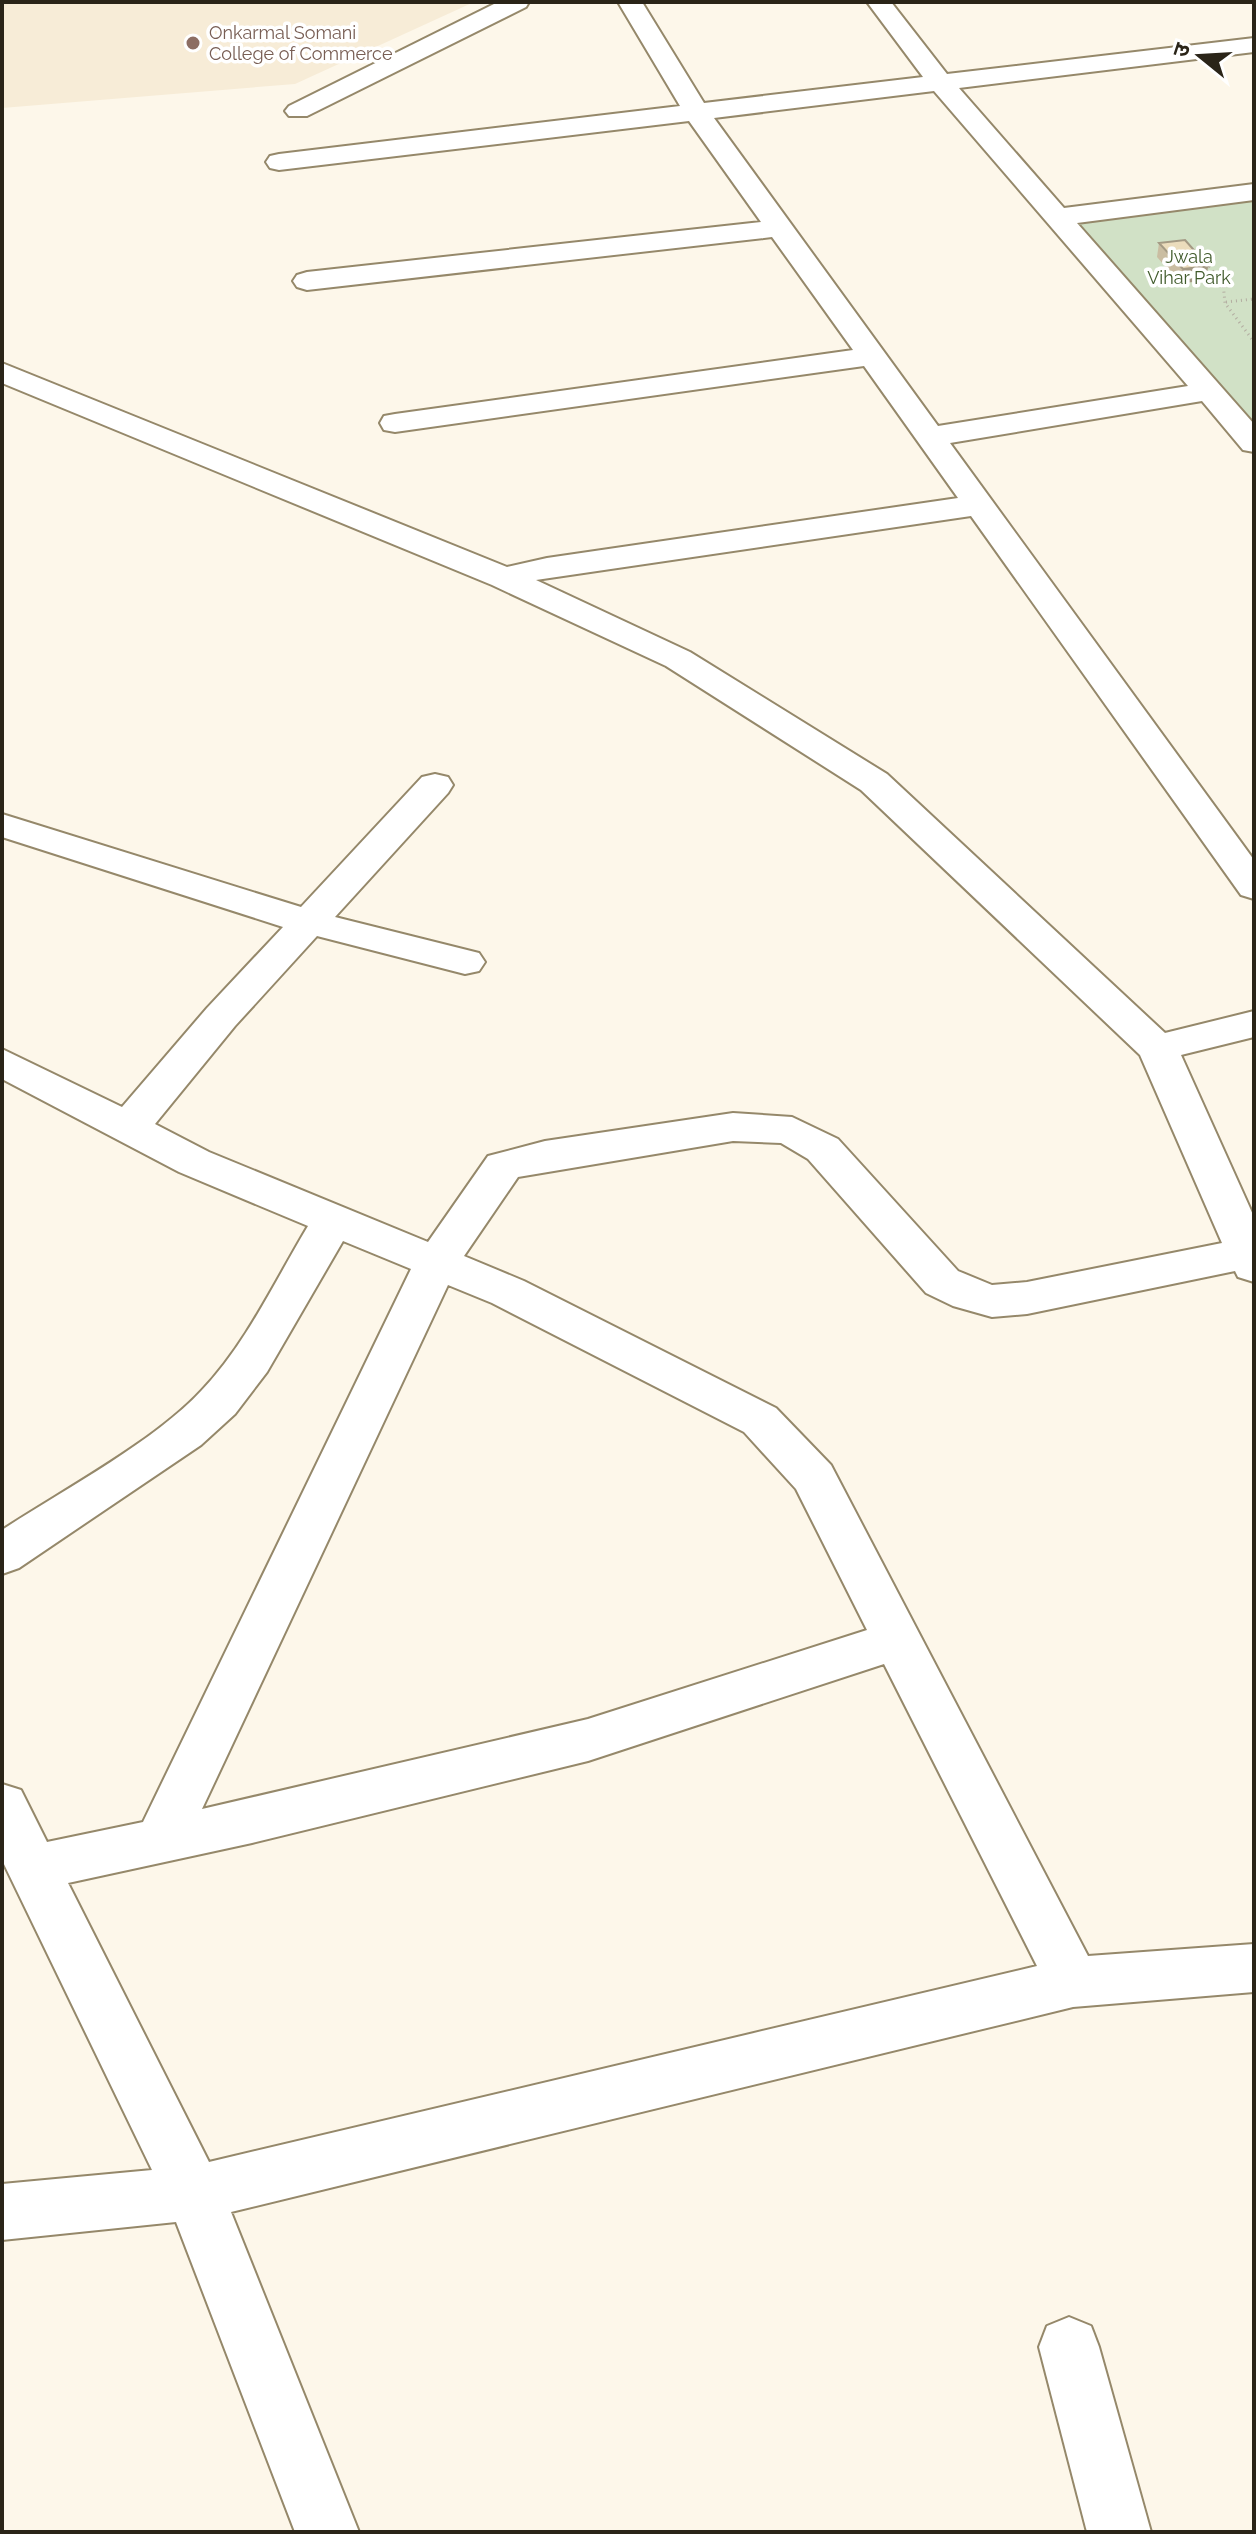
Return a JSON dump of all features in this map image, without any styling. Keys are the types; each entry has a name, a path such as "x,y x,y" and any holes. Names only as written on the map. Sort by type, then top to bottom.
{"street":[{"path":"298,111 517,2"},
{"path":"630,2 695,110 1254,887"},
{"path":"879,2 940,82 1254,443"},
{"path":"279,162 1254,45"},
{"path":"1059,217 1254,192"},
{"path":"307,281 779,228"},
{"path":"395,423 873,356"},
{"path":"2,372 523,574 678,659 874,782 1158,1049 1251,1259 1027,1298 992,1301 969,1295 942,1282 823,1149 792,1131 770,1127 733,1127 545,1155 503,1166 436,1264 161,1840"},
{"path":"931,437 1210,391"},
{"path":"523,574 979,505"},
{"path":"128,1128 221,1017 312,923 435,785"},
{"path":"2,825 312,923 465,962"},
{"path":"1158,1049 1229,1029"},
{"path":"2,1062 194,1162 508,1292 760,1420 814,1478 895,1641 1073,1982"},
{"path":"2,1555 185,1433 219,1402 251,1360 333,1221"},
{"path":"33,1868 588,1740 895,1641"},
{"path":"2,1806 194,2193 327,2532"},
{"path":"2,2212 194,2193 1073,1982 1254,1968"},
{"path":"1069,2347 1119,2532"}],"path":[{"path":"1202,259 1223,283 1225,303 1254,342"},
{"path":"1225,303 1254,299"}],"shaded area":[{"name":"Onkarmal Somani College of Commerce","path":"2,2 474,2 295,84 2,108"}],"green space":[{"name":"Jwala Vihar Park","path":"1254,192 1254,444 1059,217"}],"building":[{"path":"1185,240 1208,266 1183,269 1159,243"}],"place":[{"name":"Onkarmal Somani College of Commerce","path":"193,43"}]}
